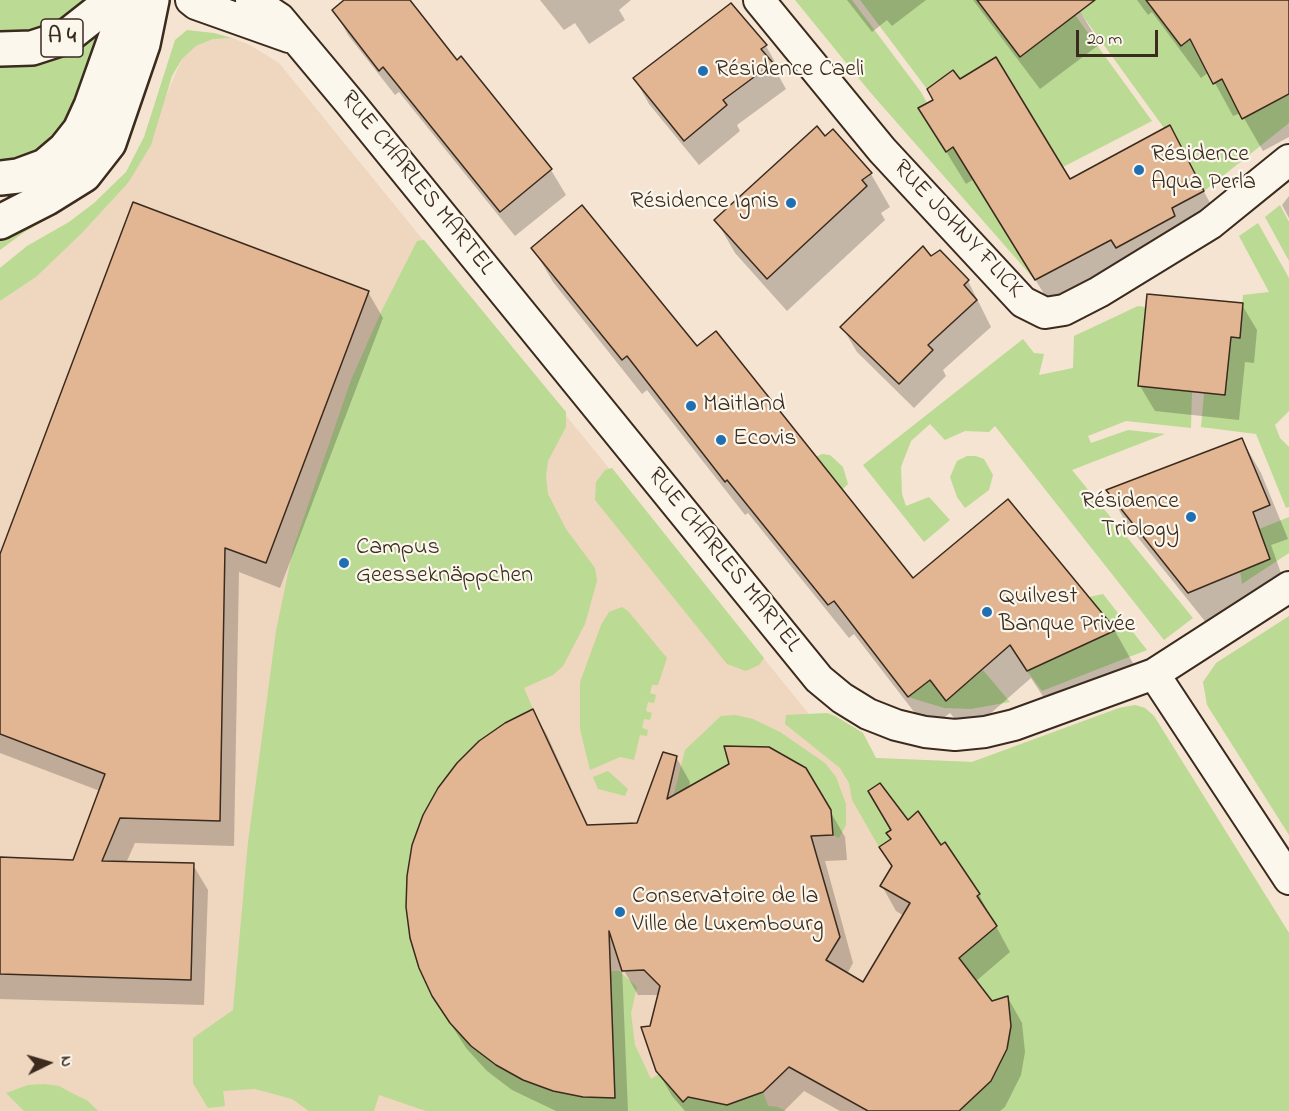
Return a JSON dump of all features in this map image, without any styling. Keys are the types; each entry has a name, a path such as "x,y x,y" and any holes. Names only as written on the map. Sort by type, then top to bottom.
{"main road":[{"name":"A 4","path":"0,49 33,48 66,37 113,0"},
{"path":"0,178 18,176 45,165 70,142 91,106 117,33 139,0"},
{"path":"0,222 47,198 84,175 109,143 143,44 152,0"}],"street":[{"path":"191,0 297,40"},
{"name":"RUE CHARLES MARTEL","path":"251,0 279,18 819,679 868,714 896,725 925,732 955,735 985,732 1014,725 1154,674 1289,587"},
{"name":"RUE JOHNY FLICK","path":"759,0 882,150 1023,302 1045,313 1064,310 1099,292 1210,224 1289,160"},
{"path":"1154,674 1289,879"}],"shaded area":[{"name":"Campus Geesseknäppchen","path":"232,38 250,45 279,63 809,714 835,716 863,733 876,758 972,762 1119,708 1135,705 1145,708 1154,716 1289,933 1289,1111 0,1111 0,301 36,277 81,234 128,183 182,59 196,46 213,39"}],"green space":[{"path":"0,0 87,0 70,17 40,32 0,35"},
{"path":"795,0 852,0 921,92 927,103 918,109 946,151 953,147 1035,280 870,92"},
{"path":"860,0 977,0 1020,56 1075,15 1152,121 1063,167 1018,94 988,63 960,79 953,70 927,89"},
{"path":"1075,0 1146,0 1181,46 1190,39 1212,84 1222,79 1242,118 1289,94 1289,123 1204,191 1170,125 1164,128 1080,12"},
{"path":"108,21 83,100 48,150 0,167 0,61"},
{"path":"187,30 232,38 213,39 196,46 182,59 172,76 151,145 128,183 81,234 36,277 0,301 0,268 27,246 69,222 94,203 126,172 144,137 175,40"},
{"path":"163,31 134,128 124,152 111,170 74,203 23,233 0,250 0,229"},
{"path":"1280,205 1289,222 1289,261 1265,217"},
{"path":"1258,223 1289,278 1289,411 1275,425 1280,438 1289,447 1289,507 1286,508 1256,434 1201,427 1204,393 1225,394 1231,337 1240,337 1243,295 1269,292 1239,236"},
{"path":"424,240 566,412 566,427 548,461 546,476 548,494 566,529 595,568 597,581 585,624 563,666 553,675 524,688 533,709 505,723 479,741 438,787 423,815 412,845 407,876 406,907 410,938 419,968 432,997 450,1023 471,1046 496,1065 523,1080 610,971 619,971 637,987 631,1013 635,1045 651,1079 659,1074 683,1101 688,1097 727,1105 763,1092 768,1106 786,1111 426,1111 379,1095 374,1111 309,1111 292,1099 255,1089 223,1091 225,1106 208,1108 193,1083 193,1038 233,1010 248,842 276,631 293,549 351,380 382,310 417,241"},
{"path":"1138,306 1146,307 1138,386 1192,392 1191,428 1126,421 1088,436 1091,443 1128,430 1165,434 1072,470 1193,618 1164,640 995,426 989,432 965,431 945,440 930,424 911,441 901,467 902,494 906,506 929,497 950,520 924,542 863,465 1023,339 1034,353 1044,354 1039,375 1073,368 1074,336"},
{"path":"822,454 830,455 843,467 848,484 842,490 816,457"},
{"path":"967,456 984,459 993,475 989,490 965,508 957,497 950,477 957,461"},
{"path":"612,468 764,658 759,665 746,671 727,664 595,500 596,482 605,470"},
{"path":"1289,517 1289,553 1242,584 1240,571 1270,559 1259,529"},
{"path":"1103,594 1147,650 1042,691 1027,671 1116,630 1089,597"},
{"path":"622,607 628,611 667,658 658,685 652,685 650,693 656,695 654,703 648,702 646,711 652,713 650,720 644,719 642,728 648,730 647,736 640,735 634,760 620,757 590,770 580,729 580,682 601,625 609,612"},
{"path":"1289,616 1289,835 1207,705 1203,682 1216,663"},
{"path":"983,670 1010,702 971,709 944,708 908,697 930,680 946,701"},
{"path":"1135,705 1145,708 1154,716 1289,933 1289,1111 960,1111 991,1081 1007,1049 1011,1026 1008,997 934,1016 949,955 997,926 977,896 980,894 945,843 941,845 918,812 908,820 903,815 888,825 891,830 886,833 891,839 879,847 852,800 849,783 840,768 785,724 786,715 827,713 835,716 863,733 876,758 972,762 1119,708"},
{"path":"736,715 753,719 780,732 825,763 836,777 846,804 846,825 839,838 833,835 831,810 806,768 769,747 724,746 729,764 670,810 685,750 721,716"},
{"path":"608,771 628,789 625,796 598,789 593,777"},
{"path":"28,1085 59,1086 88,1101 98,1111 24,1111 6,1093"}],"building":[{"path":"344,0 410,0 457,60 461,56 552,169 500,212 383,67 379,71 332,10"},
{"path":"977,0 1095,0 1020,57"},
{"path":"1146,0 1289,0 1289,94 1242,119 1222,79 1213,84 1190,39 1181,46"},
{"name":"Résidence Caeli","path":"731,3 767,45 761,49 773,63 723,100 727,105 684,141 633,78"},
{"name":"Résidence Aqua Perla","path":"996,57 1070,179 1170,125 1204,191 1172,208 1175,216 1116,248 1111,240 1035,280 953,147 946,152 918,108 933,100 927,89 953,70 960,79"},
{"name":"Résidence Ignis","path":"817,126 825,136 833,129 872,173 862,180 867,186 767,279 714,220"},
{"path":"133,202 369,291 266,563 225,548 220,821 120,818 102,861 194,863 191,980 0,974 0,857 73,860 105,774 0,734 0,554"},
{"path":"582,205 697,346 716,331 913,578 1008,499 1116,630 1027,671 1010,645 946,701 930,680 908,697 834,601 828,605 727,480 725,482 627,356 622,360 531,248"},
{"path":"923,246 931,256 940,250 969,280 964,285 977,300 928,345 933,350 899,384 840,327"},
{"path":"1147,294 1243,303 1240,338 1231,337 1225,395 1138,386"},
{"name":"Résidence Triology","path":"1242,438 1270,505 1253,512 1270,559 1188,593 1106,490"},
{"name":"Conservatoire de la Ville de Luxembourg","path":"533,709 587,825 637,823 663,752 677,756 667,799 729,764 724,746 769,747 806,768 831,810 833,835 811,836 840,937 826,960 863,982 910,903 880,886 892,866 879,847 891,839 886,833 891,830 868,791 880,783 908,820 918,811 941,845 945,842 980,894 977,896 997,926 959,958 992,1001 1008,996 1011,1026 1007,1049 991,1081 959,1111 868,1111 789,1067 763,1092 727,1105 688,1097 683,1102 656,1071 641,1027 650,1026 660,986 644,970 622,971 609,931 615,1098 583,1097 553,1091 523,1080 496,1065 471,1046 450,1023 432,996 419,968 410,938 406,907 407,876 412,845 423,815 438,788 457,763 479,741 505,723"}],"place":[{"name":"Résidence Caeli","path":"703,71"},
{"name":"Résidence Aqua Perla","path":"1139,170"},
{"name":"Résidence Ignis","path":"791,203"},
{"name":"Maitland","path":"691,406"},
{"name":"Ecovis","path":"721,440"},
{"name":"Résidence Triology","path":"1191,517"},
{"name":"Campus Geesseknäppchen","path":"344,563"},
{"name":"Quilvest Banque Privée","path":"987,612"},
{"name":"Conservatoire de la Ville de Luxembourg","path":"620,912"}]}
